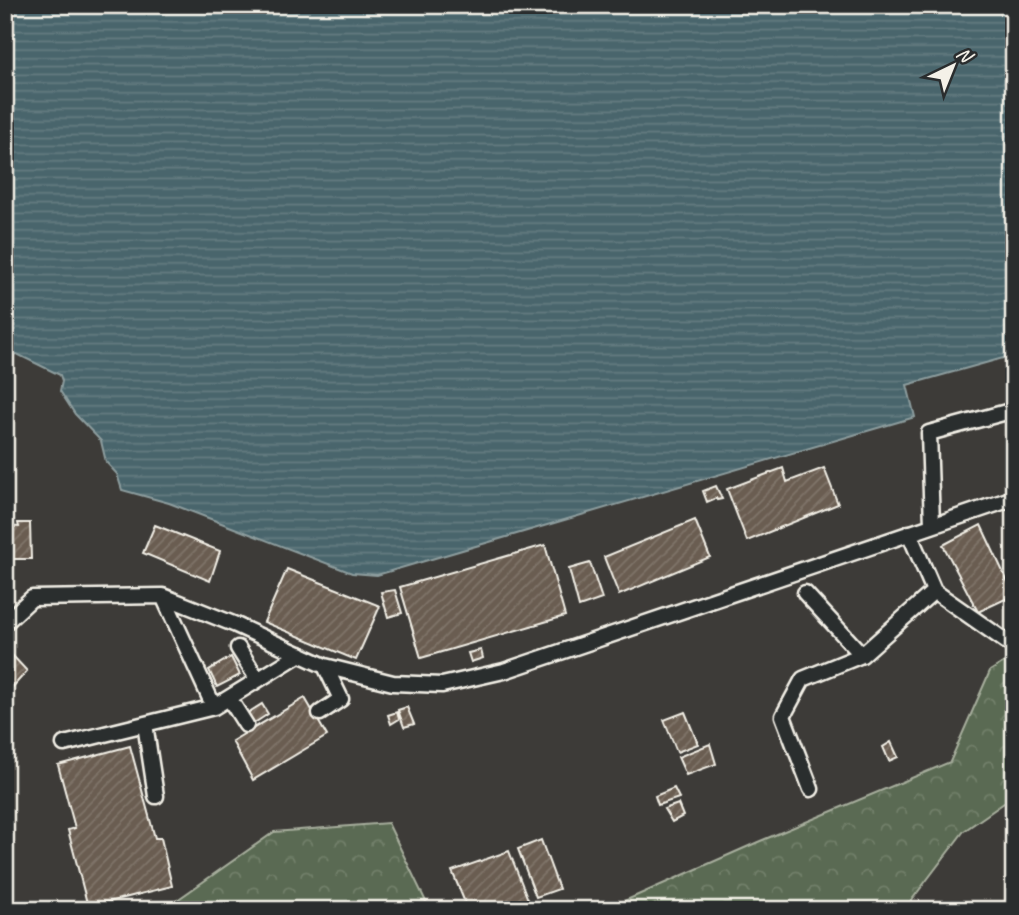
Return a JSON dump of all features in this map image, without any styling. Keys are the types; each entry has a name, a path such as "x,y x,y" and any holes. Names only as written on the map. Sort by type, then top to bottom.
{"lane":[{"path":"932,525 929,433 1014,410"},
{"path":"5,623 32,598 163,596 236,625 325,666 393,683 442,685 517,667 1014,498"},
{"path":"909,533 934,591 1014,647"},
{"path":"811,789 783,716 803,679 862,655 934,591"},
{"path":"805,593 862,655"},
{"path":"163,596 214,707"},
{"path":"238,648 258,680"},
{"path":"64,744 214,707 300,654"},
{"path":"320,713 341,699 325,666"},
{"path":"229,698 246,725"},
{"path":"145,724 156,796"}],"green space":[{"path":"1014,656 1014,796 964,831 904,910 604,910 950,762 990,671"},
{"path":"388,823 430,910 163,910 274,832"}],"water":[{"path":"5,5 1014,5 1014,355 907,385 915,417 377,575 352,573 169,503 122,490 117,474 106,462 101,441 75,414 60,391 60,375 17,354 5,355"}],"building":[{"path":"783,468 787,482 824,468 838,504 747,541 727,489"},
{"path":"716,486 722,499 716,498 707,502 703,491"},
{"path":"695,520 710,557 619,595 604,557"},
{"path":"18,523 30,523 31,559 5,559 5,526 19,527"},
{"path":"155,525 220,551 210,581 143,553"},
{"path":"981,525 1014,595 978,612 943,545"},
{"path":"545,545 565,616 421,658 400,587"},
{"path":"590,563 602,599 579,607 569,569"},
{"path":"287,569 380,606 356,660 264,622"},
{"path":"395,590 402,613 388,617 381,592"},
{"path":"481,650 483,658 471,662 468,653"},
{"path":"12,655 27,671 11,689 5,682 5,662"},
{"path":"231,657 240,675 217,687 209,670"},
{"path":"305,698 327,736 253,780 232,741"},
{"path":"262,704 268,714 253,724 246,714"},
{"path":"407,707 414,724 404,727 398,710"},
{"path":"397,712 399,719 391,724 388,715"},
{"path":"685,712 698,744 677,752 664,720"},
{"path":"891,742 898,757 889,761 883,747"},
{"path":"710,744 716,764 686,775 678,757"},
{"path":"130,746 155,838 161,838 172,886 88,907 68,830 75,828 58,765"},
{"path":"674,788 679,798 658,805 655,796"},
{"path":"678,804 683,816 672,822 664,809"},
{"path":"541,840 559,889 536,897 518,849"},
{"path":"509,851 532,910 468,910 452,871"}]}
